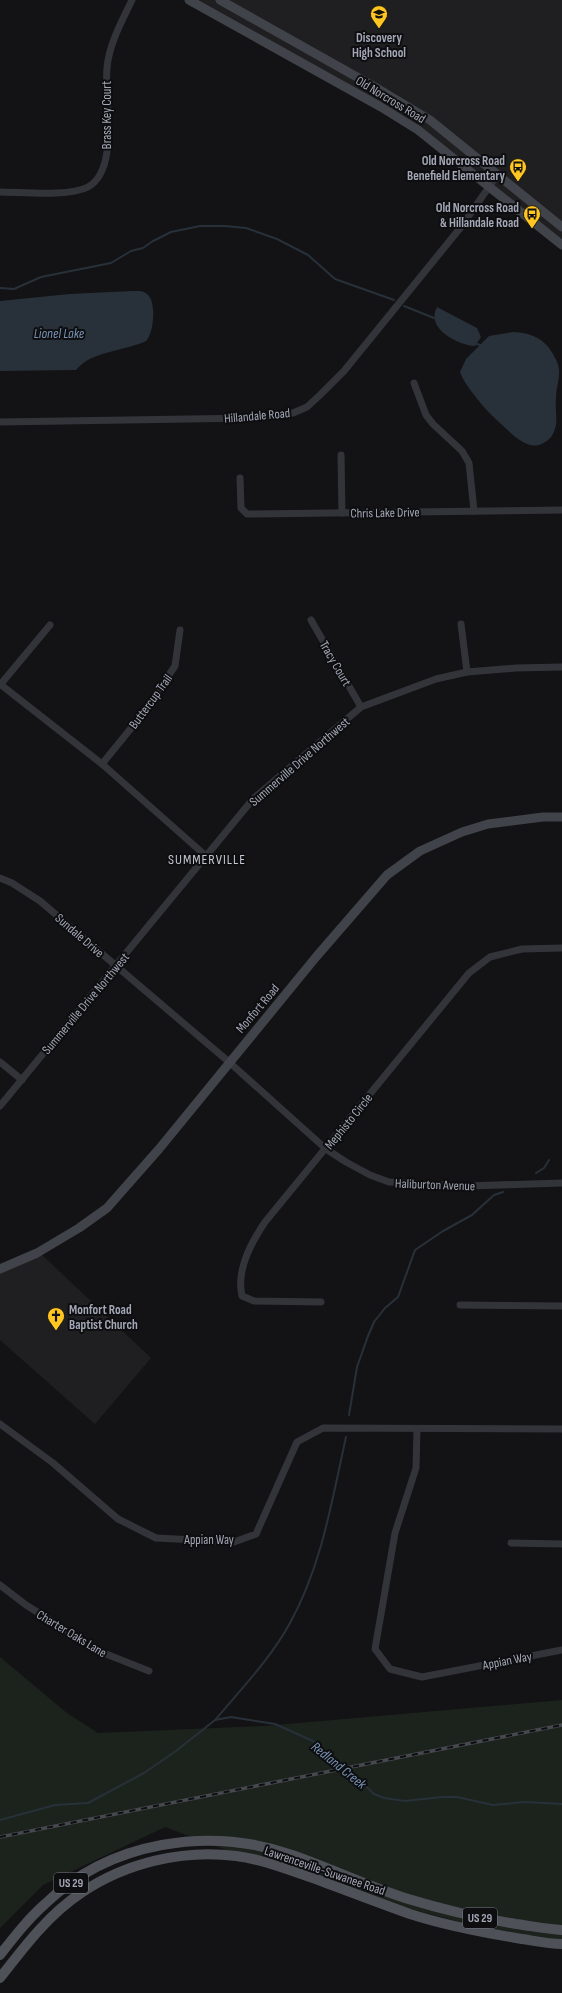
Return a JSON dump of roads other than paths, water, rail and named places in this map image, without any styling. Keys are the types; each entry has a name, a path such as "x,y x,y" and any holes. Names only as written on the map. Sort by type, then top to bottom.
{"main road":[{"name":"Old Norcross Road","path":"189,0 387,111 418,130 562,245"},
{"name":"Old Norcross Road","path":"220,0 380,90 430,120 562,227"},
{"name":"Monfort Road","path":"0,1269 37,1253 79,1228 107,1208 159,1149 356,910 387,875 420,851 462,832 488,824 543,817 562,817"},
{"name":"Lawrenceville-Suwanee Road","path":"0,1955 45,1903 91,1870 126,1854 178,1841 231,1841 260,1846 292,1855 404,1898 476,1917 558,1930"},
{"path":"126,1854 132,1868"},
{"name":"Lawrenceville-Suwanee Road","path":"0,1978 34,1936 59,1911 81,1893 104,1879 132,1868 162,1859 200,1855 236,1856 276,1865 411,1914 454,1926 558,1944"},
{"path":"344,1890 348,1876"},
{"path":"558,1930 558,1944"}],"street":[{"name":"Brass Key Court","path":"0,192 70,193 87,188 96,181 104,165 108,146 107,68 111,46 132,0"},
{"name":"Hillandale Road","path":"0,422 252,418 293,413 307,407 344,370 461,227 498,174"},
{"path":"414,384 426,415 433,424 462,451 469,463 474,511"},
{"path":"341,455 342,513"},
{"name":"Chris Lake Drive","path":"240,478 240,508 247,514 562,510"},
{"name":"Tracy Court","path":"311,620 361,707"},
{"path":"461,624 467,672"},
{"path":"50,625 0,684 102,764 206,856"},
{"name":"Buttercup Trail","path":"102,764 141,716 175,666 180,630"},
{"name":"Summerville Drive Northwest","path":"0,1106 253,800 361,707 430,681 467,672 516,668 562,667"},
{"name":"Sundale Drive","path":"0,878 12,883 40,901 230,1062"},
{"name":"Mephisto Circle","path":"321,1302 254,1301 242,1296 240,1290 243,1267 254,1238 265,1222 469,973 490,958 522,949 562,948"},
{"path":"0,1062 22,1080"},
{"name":"Haliburton Avenue","path":"230,1062 326,1149 370,1175 389,1182 466,1186 562,1183"},
{"path":"460,1305 562,1306"},
{"name":"Appian Way","path":"0,1424 53,1463 118,1519 156,1538 234,1542 256,1534 297,1442 323,1428 562,1429"},
{"name":"Appian Way","path":"417,1429 416,1468 395,1533 375,1649 390,1669 422,1677 562,1650"},
{"path":"511,1543 562,1544"},
{"name":"Charter Oaks Lane","path":"0,1585 26,1605 101,1652 149,1671"}],"water":[{"name":"Lionel Lake","path":"132,291 144,292 150,298 152,304 152,325 149,337 146,341 137,345 100,355 83,363 76,370 0,371 0,301 69,294"},
{"path":"437,307 477,328 481,337 475,346 452,339 439,328 435,322 434,315"},
{"path":"513,332 531,335 541,340 549,349 558,366 559,377 556,392 556,425 551,437 539,445 526,444 514,436 477,398 462,378 460,372 466,359 489,336"}],"waterway":[{"path":"0,288 14,289 41,277 111,263 131,251 143,248 171,232 200,226 225,226 246,228 277,239 308,255 335,279 394,300"},
{"path":"404,306 434,318"},
{"path":"536,1173 544,1168 549,1160"},
{"path":"349,1415 357,1367 368,1336 374,1322 385,1308 398,1297 415,1250 443,1231 472,1215 494,1195 503,1192"},
{"path":"216,1719 256,1672 274,1648 290,1623 301,1601 325,1532 346,1437"},
{"name":"Redland Creek","path":"0,1820 55,1805 88,1803 144,1773 176,1751 215,1720 231,1717 275,1724 313,1741 349,1770 374,1794 384,1798 405,1801 457,1797 493,1805 525,1802 562,1804"}],"railway":[{"path":"0,1837 562,1725"}],"place":[{"name":"Discovery High School","path":"379,29"},
{"name":"Old Norcross Road Benefield Elementary","path":"518,182"},
{"name":"Old Norcross Road & Hillandale Road","path":"532,229"},
{"name":"Monfort Road Baptist Church","path":"56,1331"}],"district":[{"name":"SUMMERVILLE","path":"207,859"}]}
